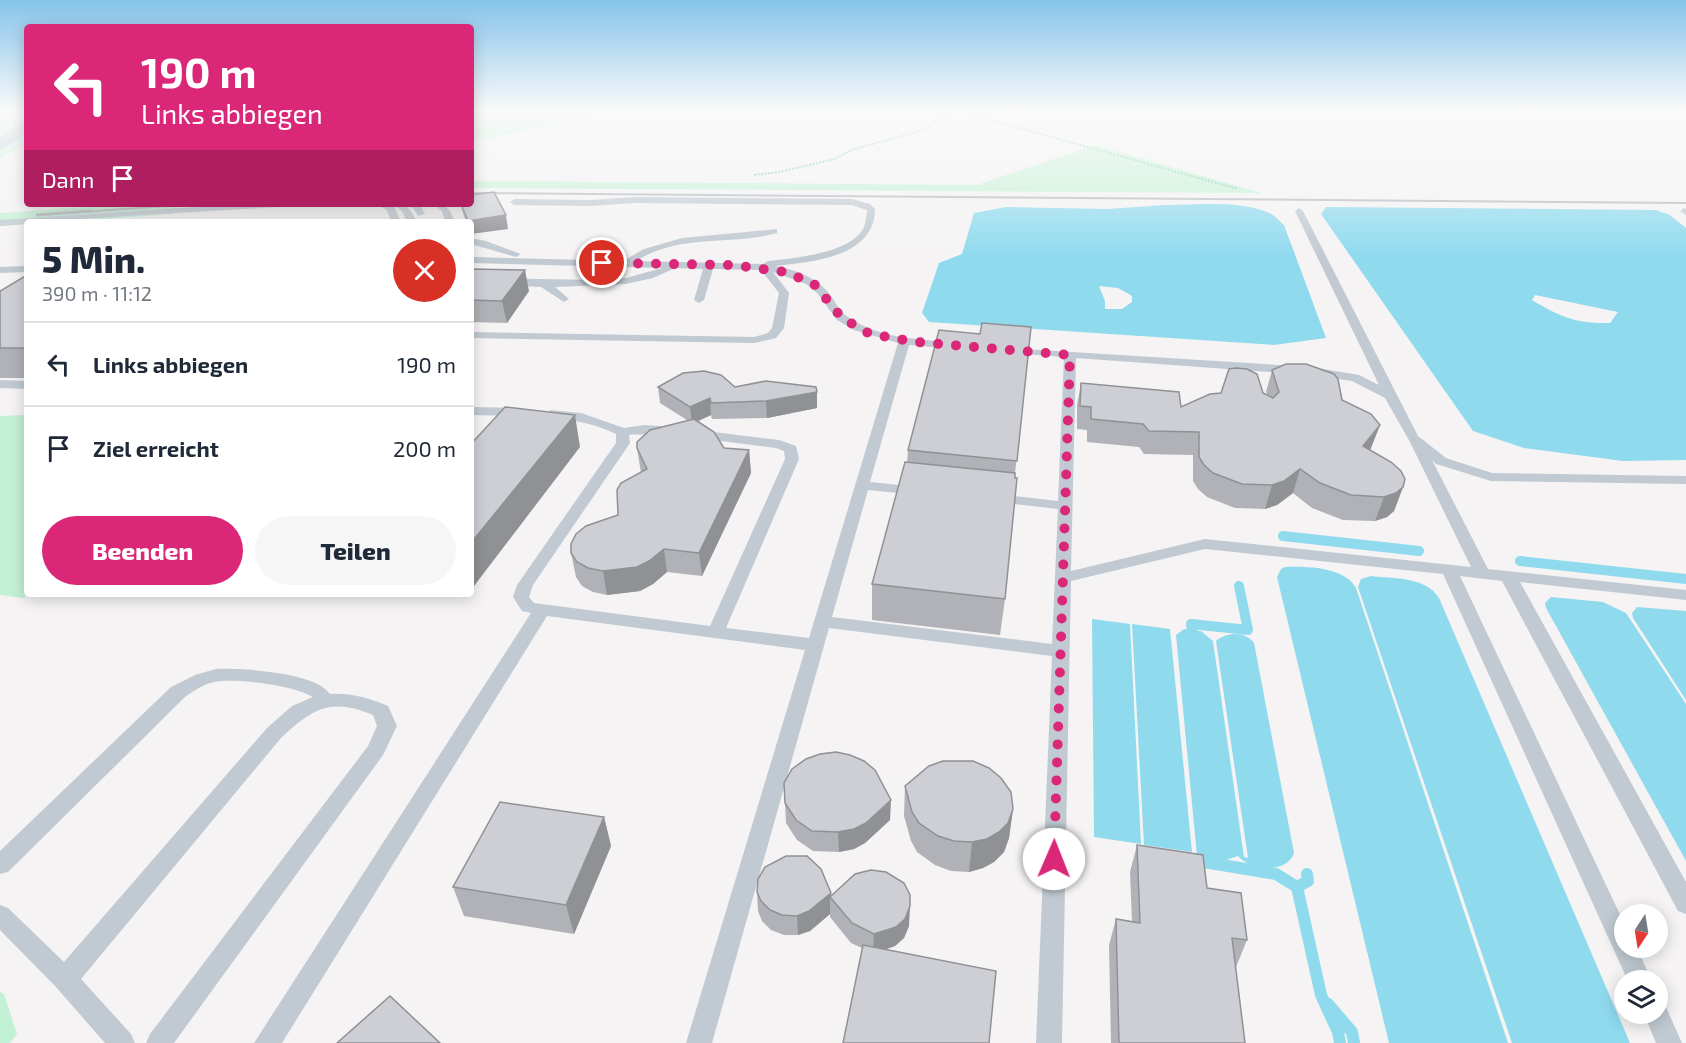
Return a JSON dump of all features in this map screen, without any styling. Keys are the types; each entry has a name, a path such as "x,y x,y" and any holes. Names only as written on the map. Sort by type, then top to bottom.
{"lane":[{"path":"514,202 591,203 627,200 852,202 871,209 868,229 852,244 814,256 750,266"},
{"path":"213,219 221,207"},
{"path":"55,219 221,207"},
{"path":"402,207 406,209 411,219"},
{"path":"417,207 422,214"},
{"path":"431,207 437,212 439,219"},
{"path":"1299,212 1390,396 1482,573"},
{"path":"0,223 24,221"},
{"path":"626,263 641,253 664,244 701,237 758,236 774,231"},
{"path":"474,242 485,242 501,252 602,263"},
{"path":"474,260 764,267 802,277 814,284 822,291 833,310 870,334 963,346"},
{"path":"474,281 615,281 652,274 676,264"},
{"path":"699,300 709,264"},
{"path":"474,335 754,340 772,336 778,328 784,293 764,267"},
{"path":"0,270 24,269"},
{"path":"541,282 564,299"},
{"path":"699,1043 904,340"},
{"path":"999,349 1253,373 1311,371 1355,378 1390,396"},
{"path":"1049,1043 1059,651 1067,506 1070,355"},
{"path":"0,384 24,385"},
{"path":"474,411 558,413 582,416 622,432 656,429 779,444 791,449 792,459 715,633"},
{"path":"622,432 623,443 525,585 521,597 528,607 815,645"},
{"path":"1413,438 1441,461 1491,477 1686,480"},
{"path":"862,485 930,492"},
{"path":"976,496 1067,506"},
{"path":"1064,578 1204,544 1686,595"},
{"path":"1449,570 1614,923"},
{"path":"1508,576 1686,904"},
{"path":"267,1043 542,610"},
{"path":"822,621 1059,651"},
{"path":"0,865 178,692 194,681 215,675 236,675 300,685 319,691 326,702"},
{"path":"65,979 274,733 304,707 336,700 362,702 381,711 387,726 376,750 159,1043"},
{"path":"0,915 65,979 122,1043"},
{"path":"1661,1024 1670,1043"}],"path":[{"path":"753,175 779,172 836,159"},
{"path":"1130,159 1238,189"}],"green space":[{"path":"1055,159 1143,159 1262,193 474,188 474,181 977,185"},
{"path":"87,207 179,207 173,214 102,219 24,219 24,224 0,226 0,213"},
{"path":"24,415 24,598 0,595 0,416"},
{"path":"0,992 4,994 17,1034 10,1043 0,1043"}],"water":[{"path":"1219,204 1246,206 1271,214 1284,225 1326,338 1274,345 929,322 922,313 939,263 962,254 974,213 1006,207 1107,209","holes":["1099,286 1118,288 1132,296 1132,302 1122,309 1105,309 1105,301"]},
{"path":"1326,207 1656,210 1670,215 1686,228 1686,460 1623,461 1524,448 1473,431 1321,214","holes":["1535,295 1618,312 1610,323 1578,321 1551,311 1532,300"]},
{"path":"1285,567 1325,569 1343,576 1356,588 1508,1043 1389,1043 1277,577 1281,569"},
{"path":"1371,576 1417,582 1433,591 1439,598 1614,1006 1614,1024 1622,1024 1630,1043 1512,1043 1358,587 1361,579"},
{"path":"1551,597 1603,602 1626,613 1686,704 1686,861 1546,608 1545,603"},
{"path":"1637,607 1686,611 1686,700 1633,618 1632,613"},
{"path":"1092,619 1130,624 1141,844 1094,837"},
{"path":"1132,624 1170,629 1192,852 1144,845"},
{"path":"1184,629 1201,631 1213,641 1244,857 1248,858 1216,641 1236,634 1246,636 1254,643 1294,853 1290,860 1277,867 1251,865 1238,856 1226,860 1197,856 1176,635"}],"building":[{"path":"494,192 506,215 467,219 462,207 474,207 474,195"},
{"path":"474,269 525,270 502,301 474,300"},
{"path":"24,277 24,348 0,348 0,291"},
{"path":"982,323 1031,327 1017,461 908,450 939,330 980,334"},
{"path":"1286,364 1306,364 1334,374 1338,379 1342,400 1371,414 1380,425 1363,446 1391,462 1401,471 1405,479 1403,487 1396,493 1384,497 1351,495 1320,483 1300,469 1284,481 1272,485 1242,484 1213,473 1204,465 1199,457 1199,432 1149,431 1143,424 1091,419 1091,407 1080,406 1081,383 1179,392 1181,407 1210,394 1221,393 1229,369 1236,368 1247,369 1257,374 1263,393 1273,398 1279,392 1272,370"},
{"path":"704,371 721,375 735,387 766,381 816,387 817,392 766,401 711,403 710,398 690,407 658,387 683,373"},
{"path":"505,407 575,415 474,539 474,441"},
{"path":"694,419 714,432 724,448 749,450 699,553 664,549 637,567 603,571 588,568 577,562 571,553 571,544 576,534 586,526 618,515 617,490 621,483 647,469 637,448 637,442 650,430"},
{"path":"905,462 1015,473 1015,478 1017,478 1005,599 872,584"},
{"path":"836,752 864,761 875,770 891,800 866,823 854,829 838,832 812,831 796,820 785,803 784,783 792,769 806,759"},
{"path":"943,761 973,761 989,768 1001,778 1011,792 1013,809 1008,823 999,832 987,839 972,842 954,841 938,836 919,823 912,812 905,786 929,766"},
{"path":"500,802 604,817 566,905 453,887"},
{"path":"1137,845 1203,855 1207,888 1241,893 1247,940 1232,938 1245,1043 1119,1043 1116,919 1140,923"},
{"path":"786,856 807,856 821,869 831,893 809,911 797,916 782,915 770,910 761,901 757,892 758,879 765,867"},
{"path":"871,870 886,872 904,883 910,895 910,906 905,919 896,927 874,934 852,923 830,897 855,874"},
{"path":"863,945 996,971 989,1043 843,1043"},
{"path":"390,996 440,1043 337,1043"}],"waterway":[{"path":"1283,536 1419,551"},
{"path":"1520,561 1686,579"},
{"path":"1192,630 1191,624 1248,630 1239,586"},
{"path":"1204,862 1276,874 1297,887"},
{"path":"1297,887 1308,881 1307,874"},
{"path":"1297,887 1321,995 1338,1032 1340,1043"},
{"path":"1328,1004 1352,1032 1354,1043"}],"railway":[{"path":"474,193 1686,203"},
{"path":"68,213 152,207"},
{"path":"37,215 90,211"}],"route":[{"path":"602,263 764,267 802,277 814,284 822,291 833,310 842,318 870,334 916,342 1070,355 1054,859"}]}
